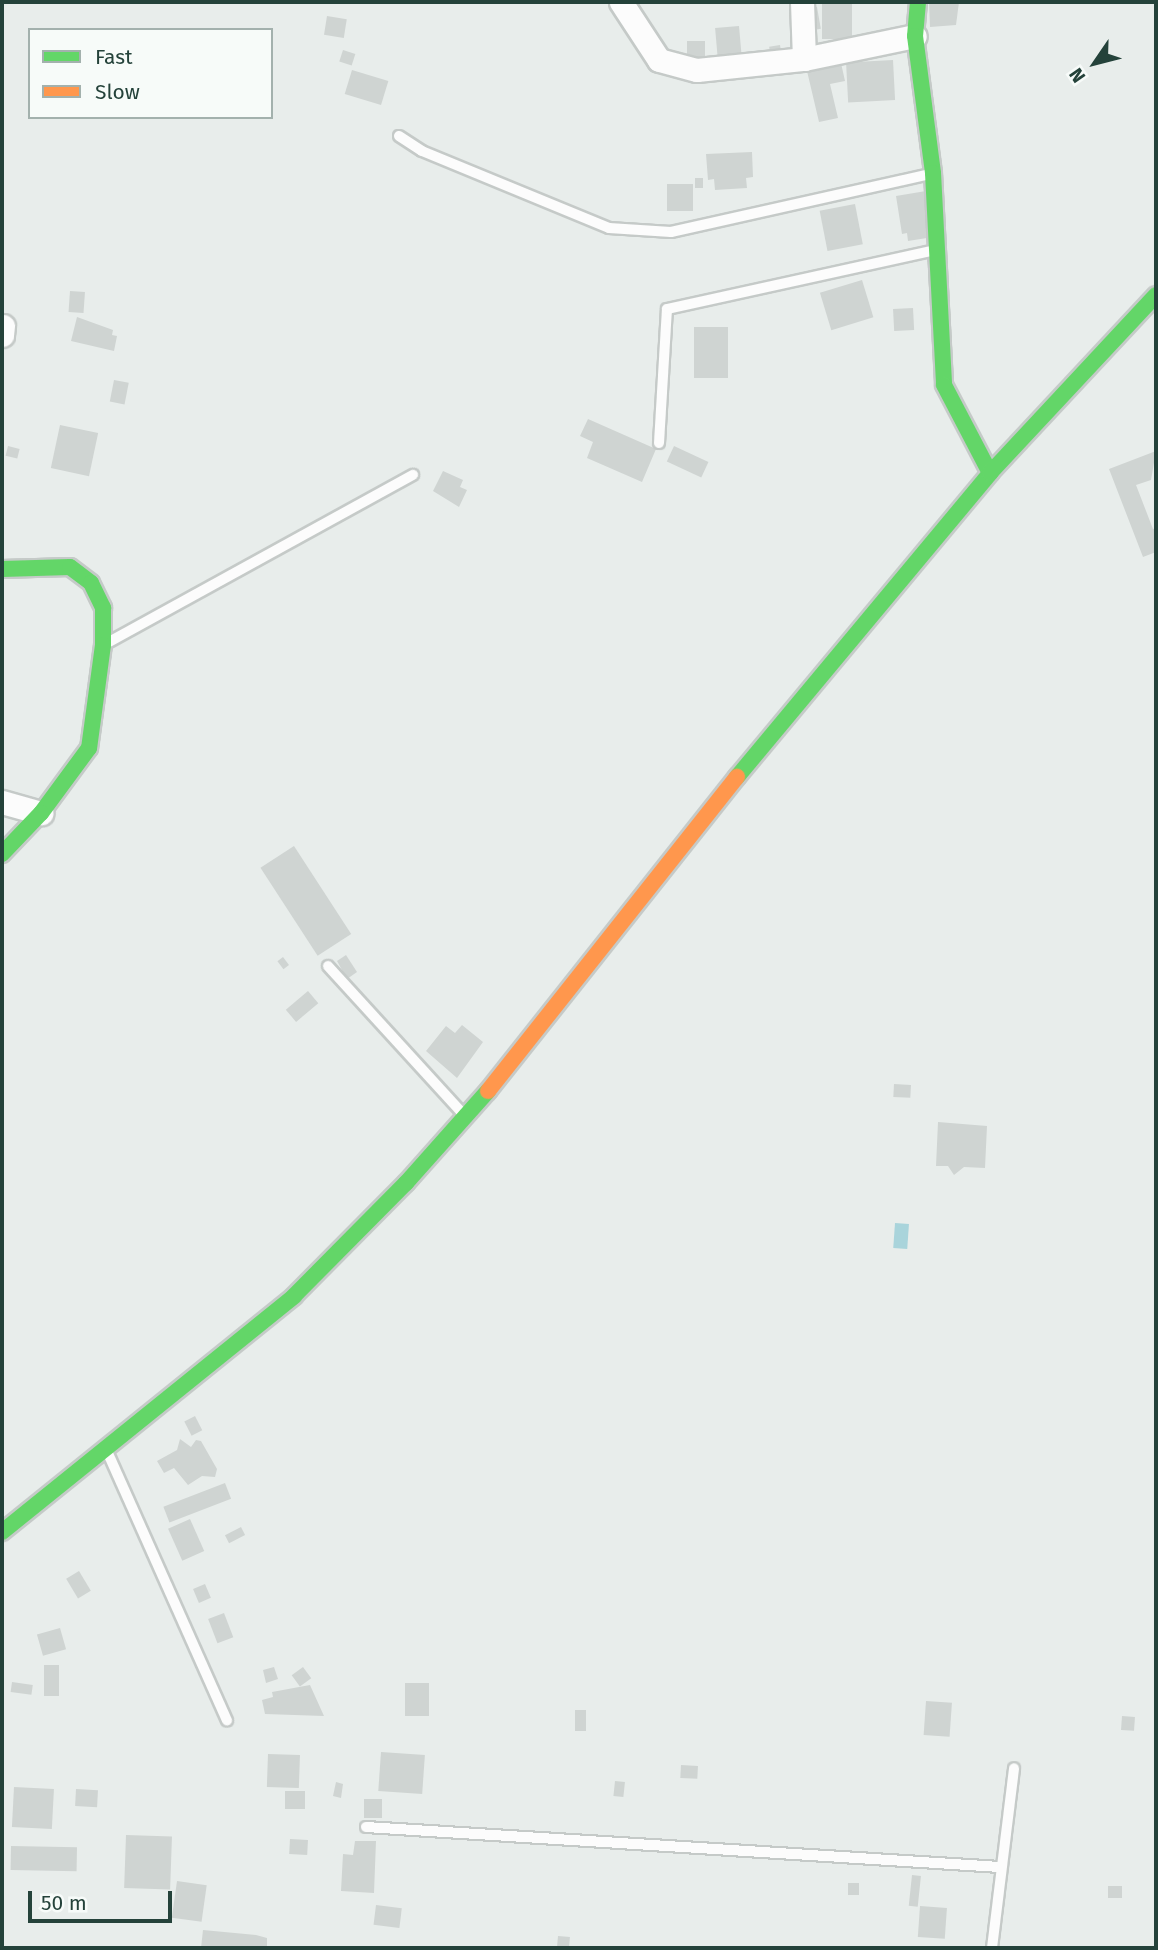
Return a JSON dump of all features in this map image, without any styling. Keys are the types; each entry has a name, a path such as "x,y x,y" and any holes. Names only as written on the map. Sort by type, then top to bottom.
{"street":[{"path":"621,2 659,60 697,70 804,59 915,36"},
{"path":"802,2 804,59"},
{"path":"918,2 915,36 933,173 944,385 990,472"},
{"path":"2,1532 294,1296 467,1118 699,822 990,472 1156,296"},
{"path":"2,569 70,567 91,583 103,608 103,645 89,748 41,813 2,854"},
{"path":"2,802 41,813"}],"lane":[{"path":"399,136 422,151 609,228 671,232 933,173"},
{"path":"659,443 667,309 938,250"},
{"path":"103,645 413,475"},
{"path":"328,966 467,1118"},
{"path":"106,1448 227,1721"},
{"path":"992,1948 1014,1768"},
{"path":"366,1827 1000,1867"}],"water":[{"path":"895,1223 909,1224 907,1249 893,1248"}],"building":[{"path":"822,2 852,2 852,39 822,39"},
{"path":"929,2 959,2 956,25 930,27"},
{"path":"817,7 821,29 811,30 807,9"},
{"path":"327,16 347,19 344,38 324,35"},
{"path":"739,26 742,61 718,63 715,28"},
{"path":"687,41 705,41 705,60 687,60"},
{"path":"780,45 782,57 771,59 769,47"},
{"path":"343,50 355,54 352,65 339,61"},
{"path":"893,60 895,100 848,102 846,62"},
{"path":"841,63 845,81 830,84 838,118 819,122 807,71"},
{"path":"352,70 388,81 381,105 345,94"},
{"path":"752,152 753,177 746,178 747,188 715,190 714,179 708,180 706,154"},
{"path":"695,178 703,178 703,188 695,188"},
{"path":"667,184 693,184 693,211 667,211"},
{"path":"926,191 933,237 908,241 907,233 902,234 896,196"},
{"path":"855,204 863,244 827,251 820,211"},
{"path":"862,280 873,317 831,330 820,293"},
{"path":"70,291 85,292 83,313 69,312"},
{"path":"913,308 914,330 894,331 893,309"},
{"path":"77,317 113,330 112,335 117,336 114,351 71,341"},
{"path":"694,327 728,327 728,378 694,378"},
{"path":"114,380 129,383 125,404 110,402"},
{"path":"588,419 656,449 642,482 587,458 593,442 580,436"},
{"path":"60,425 98,433 89,476 51,468"},
{"path":"8,446 20,449 17,459 6,456"},
{"path":"674,446 708,462 701,477 667,461"},
{"path":"1156,451 1151,480 1136,485 1153,529 1156,528 1156,552 1143,557 1109,469"},
{"path":"443,471 463,480 460,487 467,490 459,507 433,491"},
{"path":"294,846 351,934 318,956 260,868"},
{"path":"346,955 357,972 347,979 337,961"},
{"path":"283,957 289,965 283,969 277,961"},
{"path":"308,991 318,1003 296,1022 286,1010"},
{"path":"462,1025 483,1042 457,1078 426,1051 446,1026 455,1033"},
{"path":"894,1084 911,1085 910,1098 893,1097"},
{"path":"938,1122 987,1126 985,1168 964,1167 954,1175 948,1166 936,1166"},
{"path":"195,1416 202,1430 192,1436 184,1421"},
{"path":"180,1439 191,1447 196,1440 201,1441 217,1469 215,1477 202,1476 188,1485 174,1468 164,1473 157,1461 177,1450"},
{"path":"225,1483 231,1499 169,1523 163,1507"},
{"path":"190,1519 204,1551 182,1561 168,1529"},
{"path":"241,1527 245,1535 229,1543 225,1535"},
{"path":"79,1571 91,1591 78,1598 66,1579"},
{"path":"205,1584 211,1598 199,1603 193,1589"},
{"path":"224,1613 233,1637 217,1643 208,1619"},
{"path":"60,1628 66,1649 43,1656 37,1635"},
{"path":"44,1665 59,1665 59,1696 44,1696"},
{"path":"274,1667 278,1679 266,1683 263,1670"},
{"path":"303,1667 311,1678 300,1687 292,1675"},
{"path":"12,1682 33,1685 31,1695 11,1692"},
{"path":"405,1683 429,1683 429,1716 405,1716"},
{"path":"310,1685 324,1716 265,1714 262,1700 273,1697 272,1692"},
{"path":"926,1701 952,1703 950,1737 924,1735"},
{"path":"575,1710 586,1710 586,1731 575,1731"},
{"path":"1122,1716 1135,1717 1134,1731 1121,1730"},
{"path":"381,1752 425,1755 422,1794 378,1791"},
{"path":"268,1754 300,1755 299,1788 267,1787"},
{"path":"681,1765 698,1766 697,1779 680,1778"},
{"path":"615,1781 625,1782 623,1797 613,1796"},
{"path":"336,1782 343,1784 341,1798 333,1796"},
{"path":"14,1787 54,1789 52,1829 12,1827"},
{"path":"76,1789 98,1790 97,1807 75,1806"},
{"path":"285,1791 305,1791 305,1809 285,1809"},
{"path":"364,1799 382,1799 382,1818 364,1818"},
{"path":"126,1835 172,1837 170,1890 124,1888"},
{"path":"290,1839 308,1840 307,1855 289,1854"},
{"path":"355,1841 376,1841 374,1893 341,1891 343,1854 353,1855"},
{"path":"11,1846 77,1847 77,1871 11,1870"},
{"path":"912,1875 921,1876 918,1907 909,1906"},
{"path":"177,1881 207,1885 202,1922 172,1918"},
{"path":"848,1883 859,1883 859,1895 848,1895"},
{"path":"1108,1886 1122,1886 1122,1898 1108,1898"},
{"path":"376,1905 402,1908 399,1928 374,1925"},
{"path":"920,1906 947,1908 945,1939 918,1937"},
{"path":"203,1930 267,1938 267,1948 201,1948"},
{"path":"558,1936 570,1937 569,1948 557,1948"}],"traffic: fast":[{"path":"918,2 915,36 933,173 944,385 990,473"},
{"path":"737,777 990,473 1156,295"},
{"path":"2,569 70,567 91,583 103,608 103,645 89,748 41,813 2,854"},
{"path":"2,1532 294,1296 406,1183 488,1091"}],"traffic: slow":[{"path":"488,1091 737,777"}]}
